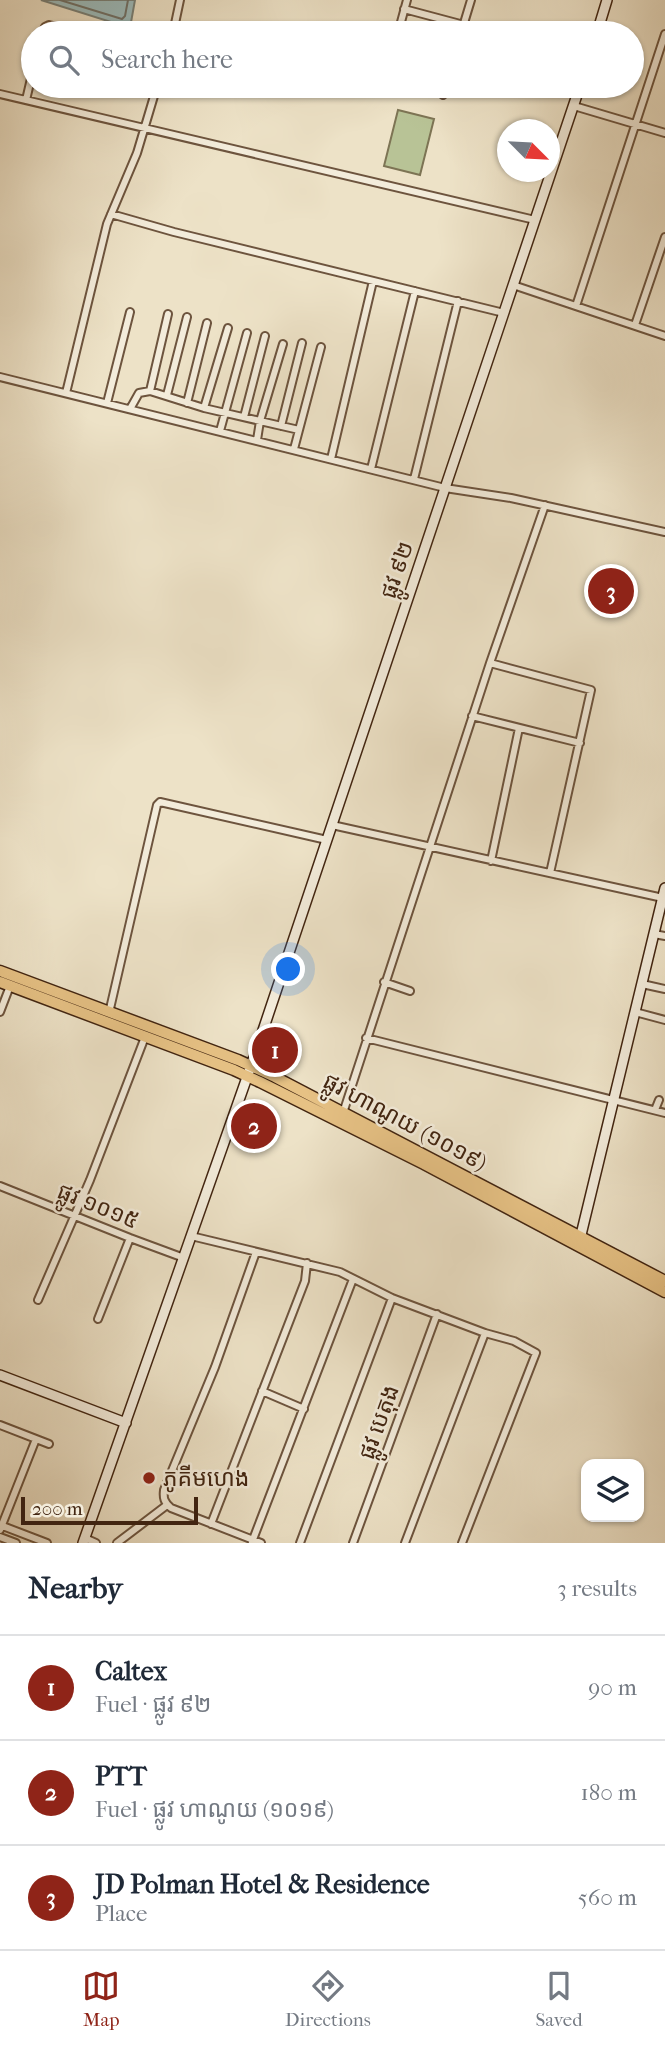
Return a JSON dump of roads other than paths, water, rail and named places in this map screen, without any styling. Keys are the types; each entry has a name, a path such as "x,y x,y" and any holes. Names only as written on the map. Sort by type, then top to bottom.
{"main road":[{"path":"601,21 607,0"},
{"name":"ផ្លូវ ៩២","path":"84,1541 249,1071 576,98"},
{"path":"579,1241 664,893"},
{"name":"ផ្លូវ ហាណូយ (១០១៩)","path":"0,971 108,1017 249,1071 342,1116 579,1241 665,1292"},
{"name":"ផ្លូវ ហាណូយ (១០១៩)","path":"5,984 108,1017 145,1037 249,1071"},
{"name":"ផ្លូវ ហាណូយ (១០១៩)","path":"579,1241 665,1281"},
{"path":"0,1375 126,1423"}],"street":[{"path":"176,21 180,0"},
{"path":"401,21 407,0"},
{"path":"465,21 471,0"},
{"path":"404,9 449,21"},
{"path":"576,306 665,34"},
{"path":"0,94 535,220"},
{"path":"66,393 111,214 137,152 152,98"},
{"path":"573,106 665,133"},
{"path":"111,214 504,313"},
{"path":"635,325 665,237"},
{"path":"331,459 373,281"},
{"path":"513,285 665,336"},
{"path":"371,469 415,291"},
{"path":"414,480 458,302"},
{"path":"107,403 130,312"},
{"path":"150,391 168,314"},
{"path":"167,395 187,317"},
{"path":"187,403 207,323"},
{"path":"204,408 228,328"},
{"path":"220,431 247,333"},
{"path":"244,417 265,336"},
{"path":"281,426 302,343"},
{"path":"257,440 283,344"},
{"path":"293,449 321,347"},
{"path":"0,376 445,488 545,505 665,532"},
{"path":"130,409 139,393 150,391 204,408 299,430"},
{"path":"342,1116 472,716 545,505"},
{"path":"490,663 591,690 550,873"},
{"path":"472,716 580,743"},
{"path":"491,861 519,729"},
{"path":"108,1017 157,805 160,802 327,840"},
{"path":"332,825 491,861 664,893"},
{"path":"654,934 665,936"},
{"path":"384,982 410,991"},
{"path":"0,1012 5,984"},
{"path":"642,984 665,989"},
{"path":"635,1012 665,1020"},
{"path":"38,1300 90,1180 145,1037"},
{"path":"366,1038 665,1113"},
{"path":"655,1110 659,1100"},
{"name":"ផ្លូវ ១០១៥","path":"0,1186 184,1258"},
{"path":"191,1236 340,1272 392,1298 514,1341 536,1353 462,1543"},
{"path":"98,1319 130,1238"},
{"path":"256,1252 215,1367 163,1496 171,1508 261,1543"},
{"path":"211,1524 305,1281 307,1263"},
{"path":"252,1541 353,1279"},
{"path":"300,1543 392,1298"},
{"name":"ផ្លូវ បេតុង","path":"352,1543 437,1314"},
{"path":"405,1543 485,1333"},
{"path":"262,1391 304,1409"},
{"path":"0,1425 49,1444"},
{"path":"36,1439 1,1527 47,1543"},
{"path":"117,1543 167,1504"},
{"path":"0,1537 16,1543"},
{"path":"84,1541 96,1543"}],"water":[{"path":"41,0 135,0 131,21 108,21"}],"place":[{"name":"JD Polman Hotel & Residence","path":"611,591"},
{"name":"Caltex","path":"275,1050"},
{"name":"PTT","path":"254,1126"},
{"name":"ភូគីមហេង","path":"149,1478"}]}
